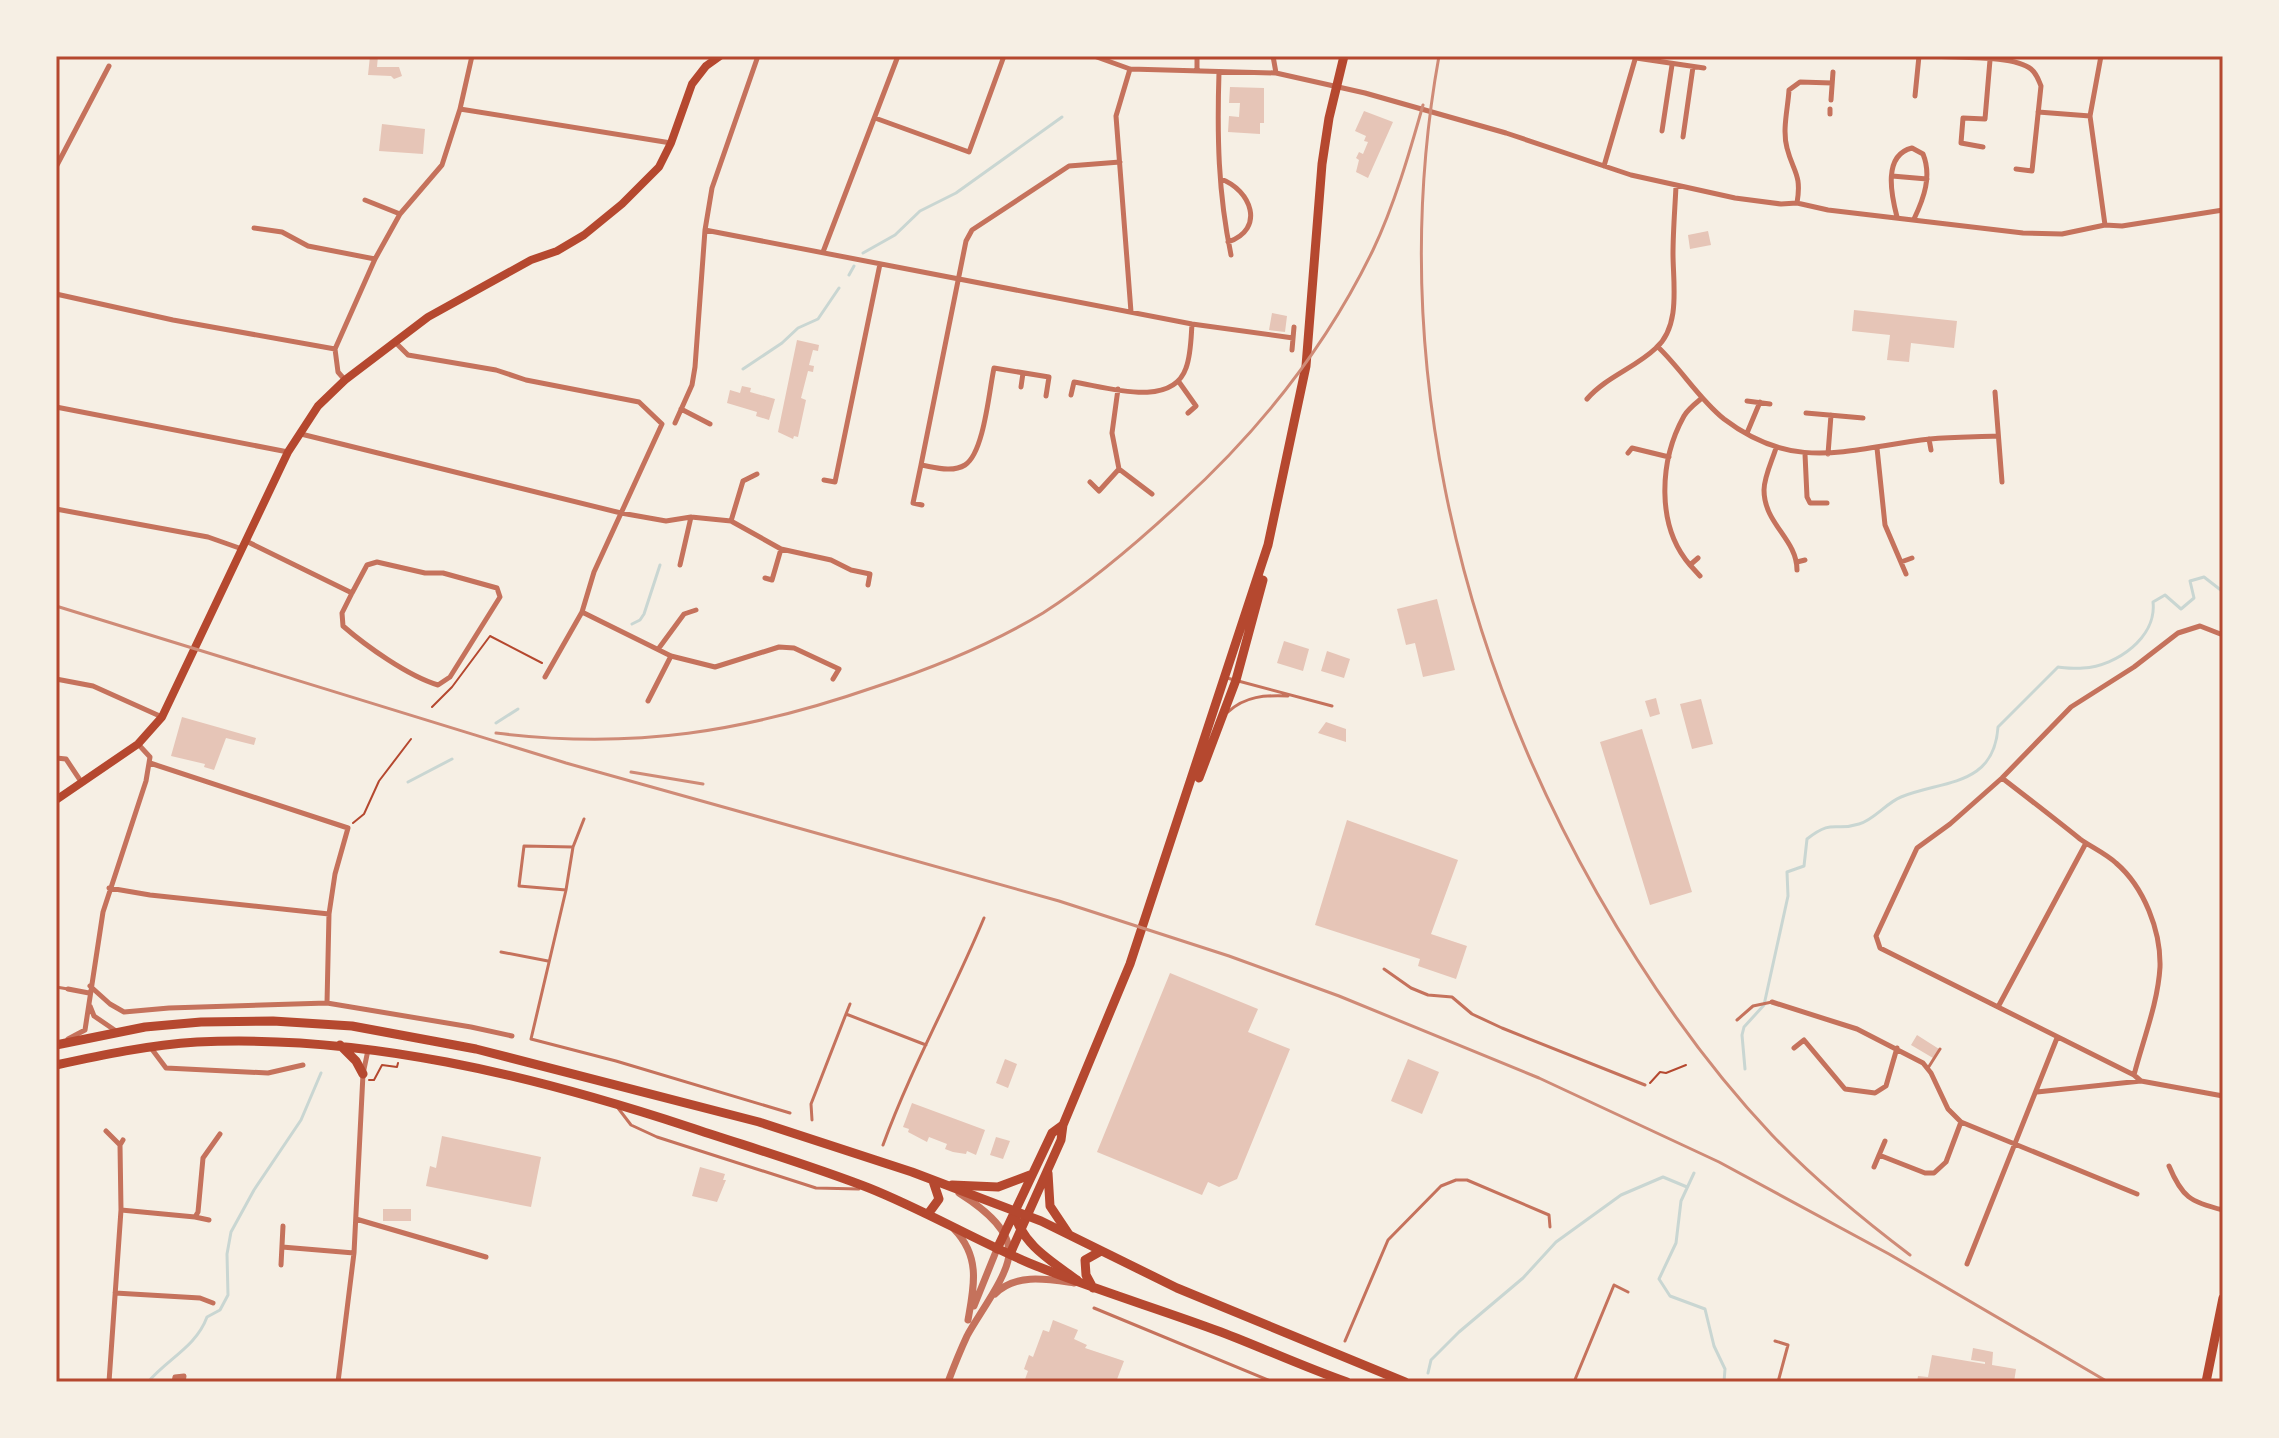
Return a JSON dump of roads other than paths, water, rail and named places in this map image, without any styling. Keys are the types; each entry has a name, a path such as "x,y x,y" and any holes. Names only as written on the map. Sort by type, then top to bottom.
{"main road":[{"path":"56,800 138,744 162,717 288,452 318,406 345,380 428,317 531,260 557,251 584,235 622,204 659,167 692,84 706,66 720,56"},
{"path":"1182,811 1197,783 1223,718 1264,575 1306,366 1317,202 1329,118 1344,59"},
{"path":"1010,1254 1061,1140 1063,1125 1130,964 1268,545"},
{"path":"56,1044 116,1031 233,1021 321,1023 476,1049 759,1122 938,1182 1027,1216 1177,1288 1405,1382"},
{"path":"368,1049 371,1029"},
{"path":"56,1065 150,1047 236,1042 340,1045 473,1068 616,1104 774,1153 871,1189 997,1249 1088,1286 1219,1331 1347,1382"},
{"path":"340,1045 356,1061 363,1077"},
{"path":"997,1249 1052,1133 1063,1125"},
{"path":"1049,1166 1050,1206 1070,1235"},
{"path":"938,1182 998,1187 1030,1175"},
{"path":"928,1214 939,1199 938,1182"},
{"path":"1014,1211 1020,1233 1050,1260 1088,1286"},
{"path":"1088,1286 1085,1260 1101,1251"},
{"path":"2206,1382 2223,1298"}],"street":[{"path":"345,380 338,372 335,349 375,259 400,214 442,165 460,109 472,56"},
{"path":"675,423 692,385 695,367 705,230 712,188 758,56"},
{"path":"823,252 898,56"},
{"path":"875,118 969,152 1004,56"},
{"path":"1094,56 1130,69 1276,73 1408,105 1676,186 1735,198 1797,203 1828,210 2023,233 2076,233 2105,225 2122,226 2223,210"},
{"path":"1197,56 1197,71"},
{"path":"1273,56 1276,73"},
{"path":"1915,96 1919,56"},
{"path":"1933,56 2015,62 2037,74 2041,86 2032,171 2016,169"},
{"path":"2101,56 2090,116 2105,225"},
{"path":"1604,166 1636,57 1704,68"},
{"path":"1983,147 1961,143 1963,118 1985,119 1990,60"},
{"path":"1662,131 1672,65"},
{"path":"56,167 109,66"},
{"path":"1683,137 1693,67"},
{"path":"1130,69 1116,116 1131,312"},
{"path":"1219,72 1216,145 1231,255"},
{"path":"1831,100 1833,72"},
{"path":"1797,203 1799,178 1785,137 1789,90 1800,82 1832,83"},
{"path":"460,109 671,143"},
{"path":"2038,112 2090,116"},
{"path":"1897,217 1891,189 1895,159 1901,151 1912,148 1923,154 1927,164 1922,201 1914,219"},
{"path":"922,505 913,503 958,278 966,241 972,230 1069,166 1120,162"},
{"path":"1892,176 1927,179"},
{"path":"1221,179 1236,185 1250,211 1249,227 1241,238 1228,242"},
{"path":"1587,399 1597,387 1658,347 1669,327 1674,305 1676,186"},
{"path":"365,200 400,214"},
{"path":"254,228 282,232 308,246 375,259"},
{"path":"705,230 1192,324 1293,338"},
{"path":"824,480 835,482 880,264"},
{"path":"56,294 173,320 335,349"},
{"path":"1071,395 1074,382 1162,392 1179,382 1187,367 1192,324"},
{"path":"1292,350 1294,327"},
{"path":"395,342 408,355 496,370 526,380 639,402 662,424 594,572 582,612 545,677"},
{"path":"1658,347 1724,419 1776,448 1805,454 1828,454 1929,439 1997,436"},
{"path":"921,465 949,470 965,465 978,450 994,368 1049,377 1046,396"},
{"path":"1021,387 1023,373"},
{"path":"1179,382 1196,406 1188,413"},
{"path":"1118,389 1112,433 1119,469 1152,494"},
{"path":"1995,392 2002,482"},
{"path":"1700,576 1676,549 1664,510 1669,457 1685,413 1702,398"},
{"path":"1747,401 1770,404"},
{"path":"1747,433 1760,402"},
{"path":"56,407 288,452"},
{"path":"681,409 710,424"},
{"path":"1806,413 1863,418"},
{"path":"1828,454 1831,415"},
{"path":"300,434 621,513 666,521 691,517 731,521 781,549 831,560 851,570 870,574 868,585"},
{"path":"1929,439 1931,450"},
{"path":"1636,441 1630,450 1669,457"},
{"path":"1776,448 1764,488 1767,513 1791,548 1797,570"},
{"path":"1877,448 1885,525 1906,574"},
{"path":"1805,454 1810,503 1827,503"},
{"path":"1090,482 1099,491 1119,469"},
{"path":"731,521 743,481 757,474"},
{"path":"56,509 244,545 352,593"},
{"path":"680,565 691,517"},
{"path":"765,578 772,580 781,549"},
{"path":"1690,565 1698,558"},
{"path":"1901,562 1912,558"},
{"path":"1797,562 1805,560"},
{"path":"377,562 489,584 497,588 500,597 450,677 438,685 373,649 343,626 342,613 352,593 367,565 377,562"},
{"path":"659,648 684,614 696,610"},
{"path":"582,612 671,656 715,667 779,647 794,648 839,669"},
{"path":"2141,1081 1880,948 1876,936 1917,848 1950,824 2002,778 2071,707 2134,667 2178,633 2200,626 2223,635"},
{"path":"648,701 671,656"},
{"path":"833,679 844,660"},
{"path":"56,679 93,686 162,717"},
{"path":"56,1044 85,1030 89,990 109,888 150,763 150,757 138,744"},
{"path":"56,758 66,759 82,783"},
{"path":"150,763 348,828 335,874 329,914 327,1003"},
{"path":"2002,778 2117,863 2132,881 2152,919 2160,967 2156,994 2134,1075"},
{"path":"1998,1007 2086,843"},
{"path":"109,888 329,914"},
{"path":"68,989 89,990 117,1009 129,1012 327,1003 512,1036"},
{"path":"1772,1002 1857,1029 1897,1048 1928,1068 1948,1109 1961,1122 2137,1194"},
{"path":"89,1005 94,1016 116,1031"},
{"path":"1967,1264 2057,1038"},
{"path":"1794,1048 1804,1040 1845,1089 1875,1093 1886,1086 1897,1048"},
{"path":"150,1047 166,1068 268,1073 303,1065"},
{"path":"338,1382 354,1253 363,1077 368,1049"},
{"path":"2037,1092 2141,1081 2223,1096"},
{"path":"1879,1155 1925,1173 1934,1173 1946,1162 1961,1122"},
{"path":"106,1131 122,1142 121,1210 109,1382"},
{"path":"195,1217 205,1176 203,1158 220,1134"},
{"path":"1874,1167 1885,1141"},
{"path":"2169,1166 2177,1186 2185,1195 2196,1203 2223,1210"},
{"path":"938,1182 980,1207 1004,1234 1010,1254 991,1298 968,1335 948,1382"},
{"path":"121,1210 209,1220"},
{"path":"356,1219 486,1257"},
{"path":"949,1225 964,1240 973,1259 975,1276 968,1335"},
{"path":"281,1265 283,1226"},
{"path":"282,1247 354,1253"},
{"path":"968,1320 997,1249"},
{"path":"991,1298 1008,1284 1025,1279 1088,1286"},
{"path":"200,1298 206,1290"},
{"path":"115,1293 200,1298 213,1303"},
{"path":"174,1382 175,1377 184,1376 183,1382"}],"lane":[{"path":"1225,677 1332,706"},
{"path":"1223,718 1246,699 1268,695 1295,696"},
{"path":"584,819 573,847 531,1039 790,1113"},
{"path":"566,890 519,886 524,846 573,847"},
{"path":"883,1145 984,918"},
{"path":"501,952 549,961"},
{"path":"1384,969 1411,988 1428,995 1452,997 1472,1014 1502,1028 1645,1085"},
{"path":"56,987 68,989"},
{"path":"1737,1020 1753,1006 1772,1002"},
{"path":"812,1120 811,1104 850,1004"},
{"path":"846,1014 926,1045"},
{"path":"1928,1068 1940,1049"},
{"path":"616,1104 631,1125 657,1137 816,1188 871,1189"},
{"path":"1345,1341 1384,1246 1441,1186 1456,1180 1467,1180 1549,1215 1550,1227"},
{"path":"1574,1382 1614,1285 1628,1292"},
{"path":"1094,1308 1273,1382"},
{"path":"1775,1341 1788,1345 1778,1382"}],"waterway":[{"path":"863,253 895,235 920,211 956,193 1062,117"},
{"path":"849,275 854,266"},
{"path":"743,369 782,343 798,328 818,319 839,288"},
{"path":"632,624 644,614 660,565"},
{"path":"1745,1069 1744,1027 1764,1005 1788,896 1787,872 1804,866 1807,839 1829,827 1864,822 1901,797 1964,778 1977,771 1994,747 1998,727 2058,667 2096,666 2121,655 2142,638 2149,627 2153,602 2165,595 2181,609 2194,598 2190,581 2204,577 2223,589"},
{"path":"496,723 518,709"},
{"path":"408,782 452,759"},
{"path":"148,1382 189,1345 207,1317 220,1310 228,1295 227,1254 231,1232 254,1190 301,1120 321,1073"},
{"path":"1694,1173 1681,1201 1676,1243 1659,1279 1670,1296 1705,1309 1714,1346 1725,1369 1724,1382"},
{"path":"1428,1373 1431,1360 1523,1278 1556,1242 1621,1195 1663,1177 1687,1187"}],"railway":[{"path":"1439,56 1425,164 1422,273 1428,381 1445,488 1470,593 1505,696 1547,796 1597,893 1677,1019 1723,1079 1788,1151 1838,1198 1910,1255"},
{"path":"496,733 546,738 642,738 734,726 780,716 940,664 1003,635 1062,601 1132,546 1210,475 1264,416 1313,353 1355,285 1381,233 1423,105"},
{"path":"56,606 566,763 1059,901 1229,956 1339,996 1539,1078 1719,1162 1889,1254 2108,1382"},
{"path":"631,772 703,784"}]}
